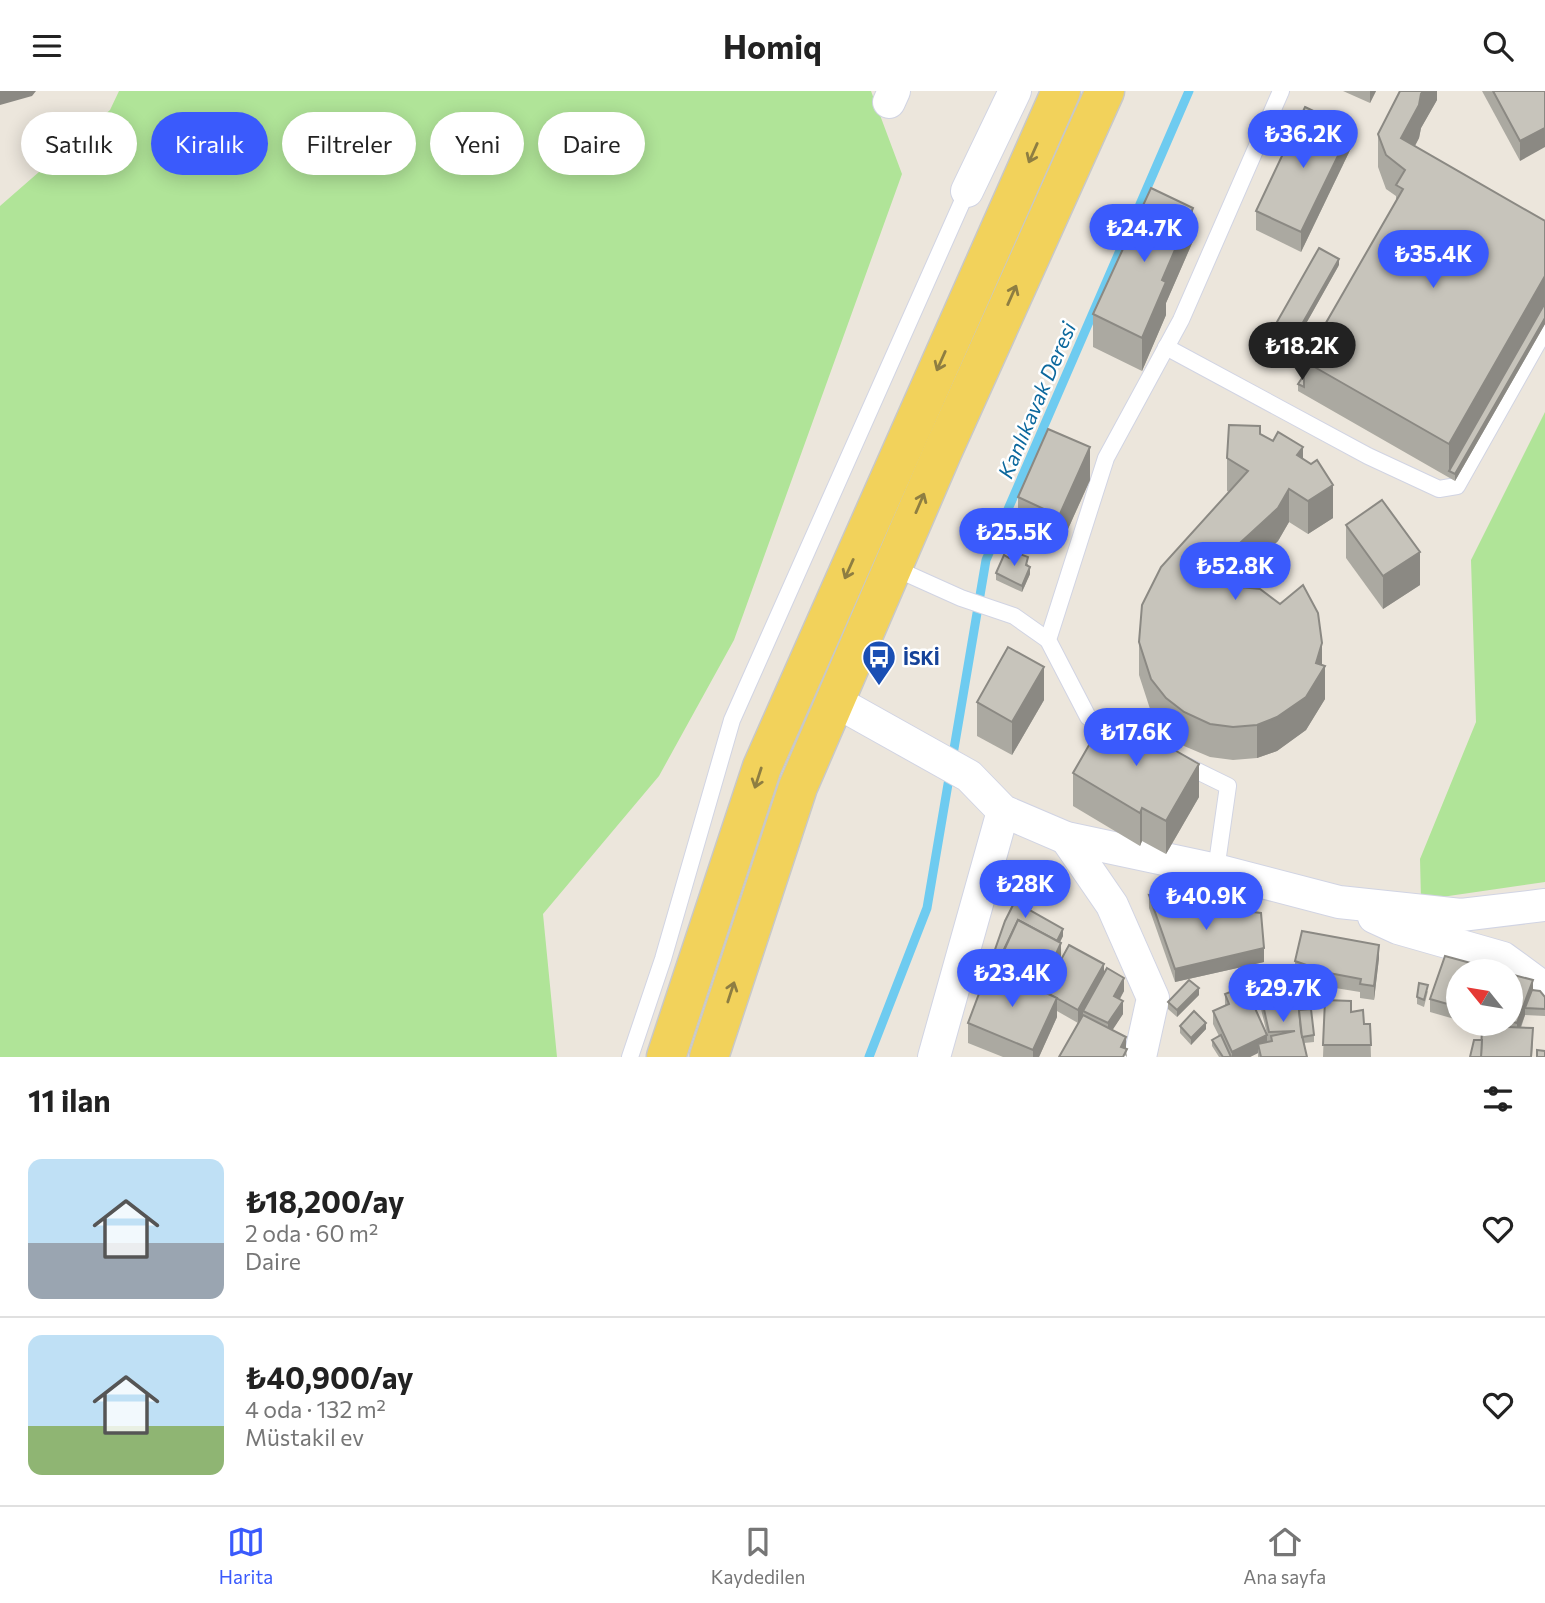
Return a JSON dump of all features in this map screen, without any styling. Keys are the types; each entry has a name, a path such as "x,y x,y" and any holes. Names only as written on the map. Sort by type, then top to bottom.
{"main road":[{"path":"666,1057 762,767 1061,91"},
{"path":"709,1057 798,787 892,567 1105,91"}],"street":[{"path":"967,191 1015,91"},
{"path":"835,701 969,776 1003,811 1066,838 1216,870 1339,902 1461,915 1545,905"},
{"path":"934,1057 1003,811"},
{"path":"1066,838 1112,905 1153,998 1140,1057"},
{"path":"1339,902 1398,928 1503,958 1545,989"}],"lane":[{"path":"1048,640 1106,459 1181,320 1280,91"},
{"path":"630,1057 663,959 732,720 967,191"},
{"path":"1166,347 1367,456 1439,489 1457,486 1545,330"},
{"path":"892,567 961,598 1014,615 1048,640 1088,717 1134,740"},
{"path":"1169,757 1228,786 1216,870"}],"green space":[{"path":"119,91 871,91 902,174 734,640 659,776 543,914 557,1057 0,1057 0,206 36,175 137,175 137,112 108,112"},
{"path":"1545,412 1545,882 1421,900 1420,859 1476,722 1471,560"}],"building":[{"path":"1400,91 1423,91 1419,105 1401,138 1545,221 1545,276 1449,444 1304,361 1403,189 1396,185 1405,170 1386,155 1378,134"},
{"path":"1493,91 1545,91 1545,128 1520,141"},
{"path":"1305,107 1351,129 1301,232 1256,211"},
{"path":"1151,188 1193,208 1162,280 1166,282 1142,338 1093,314"},
{"path":"1319,248 1339,259 1281,361 1261,350"},
{"path":"1545,303 1545,318 1455,474 1449,471"},
{"path":"1304,375 1304,387 1298,384"},
{"path":"1229,425 1260,426 1260,434 1273,441 1278,432 1303,447 1297,455 1311,464 1317,460 1333,485 1308,501 1289,489 1278,508 1240,543 1241,587 1260,589 1280,604 1303,585 1318,613 1322,643 1316,663 1325,666 1306,697 1277,717 1257,725 1233,727 1210,724 1184,712 1166,698 1151,679 1139,642 1142,605 1161,567 1248,471 1227,458"},
{"path":"1048,429 1090,447 1059,516 1018,497"},
{"path":"1382,500 1420,552 1383,576 1346,525"},
{"path":"1012,551 1028,557 1026,565 1030,567 1022,586 996,573 1004,555 1009,558"},
{"path":"1008,647 1044,667 1012,722 977,702"},
{"path":"1108,712 1199,764 1166,821 1142,808 1140,813 1073,773"},
{"path":"1025,881 1039,888 1028,909 1063,929 1057,941 1018,920 997,964 991,961 1005,921"},
{"path":"1149,895 1199,903 1201,914 1226,909 1261,913 1264,948 1175,969"},
{"path":"1018,920 1061,943 1039,990 995,970"},
{"path":"1302,931 1379,945 1374,986 1360,984 1361,979 1329,973 1295,961"},
{"path":"1069,945 1104,964 1078,1010 1044,991"},
{"path":"1445,956 1456,959 1446,959 1446,1004 1430,999"},
{"path":"989,967 1057,998 1033,1050 968,1023"},
{"path":"1107,968 1124,978 1114,996 1123,1001 1108,1023 1083,1011"},
{"path":"1264,969 1276,970 1276,983 1263,983"},
{"path":"1523,977 1533,980 1523,1007"},
{"path":"1189,980 1199,988 1177,1010 1168,1002"},
{"path":"1419,983 1428,985 1424,1000 1417,997"},
{"path":"1245,986 1267,1035 1232,1052 1213,1011 1229,1004 1225,994"},
{"path":"1297,988 1301,1031 1307,1057 1261,1057 1258,1044 1272,1041 1271,1036 1295,1031 1269,1032 1260,991"},
{"path":"1532,990 1540,991 1545,997 1545,1009 1525,1008"},
{"path":"1325,1000 1351,1001 1351,1012 1363,1010 1364,1024 1370,1024 1371,1045 1323,1045"},
{"path":"1311,1009 1314,1035 1302,1037 1299,1010"},
{"path":"1194,1011 1206,1023 1191,1038 1180,1026"},
{"path":"1083,1015 1126,1037 1121,1047 1127,1049 1123,1057 1059,1057"},
{"path":"1523,1028 1533,1028 1531,1057 1481,1057 1482,1036 1523,1036"},
{"path":"1221,1035 1231,1057 1223,1057 1212,1040"},
{"path":"1474,1040 1482,1040 1481,1057 1470,1057"},
{"path":"1537,1050 1545,1051 1545,1057 1537,1057"}],"waterway":[{"name":"Kanlıkavak Deresi","path":"869,1057 927,908 986,560 1189,91"}],"place":[{"name":"İSKİ","path":"879,687"}]}
